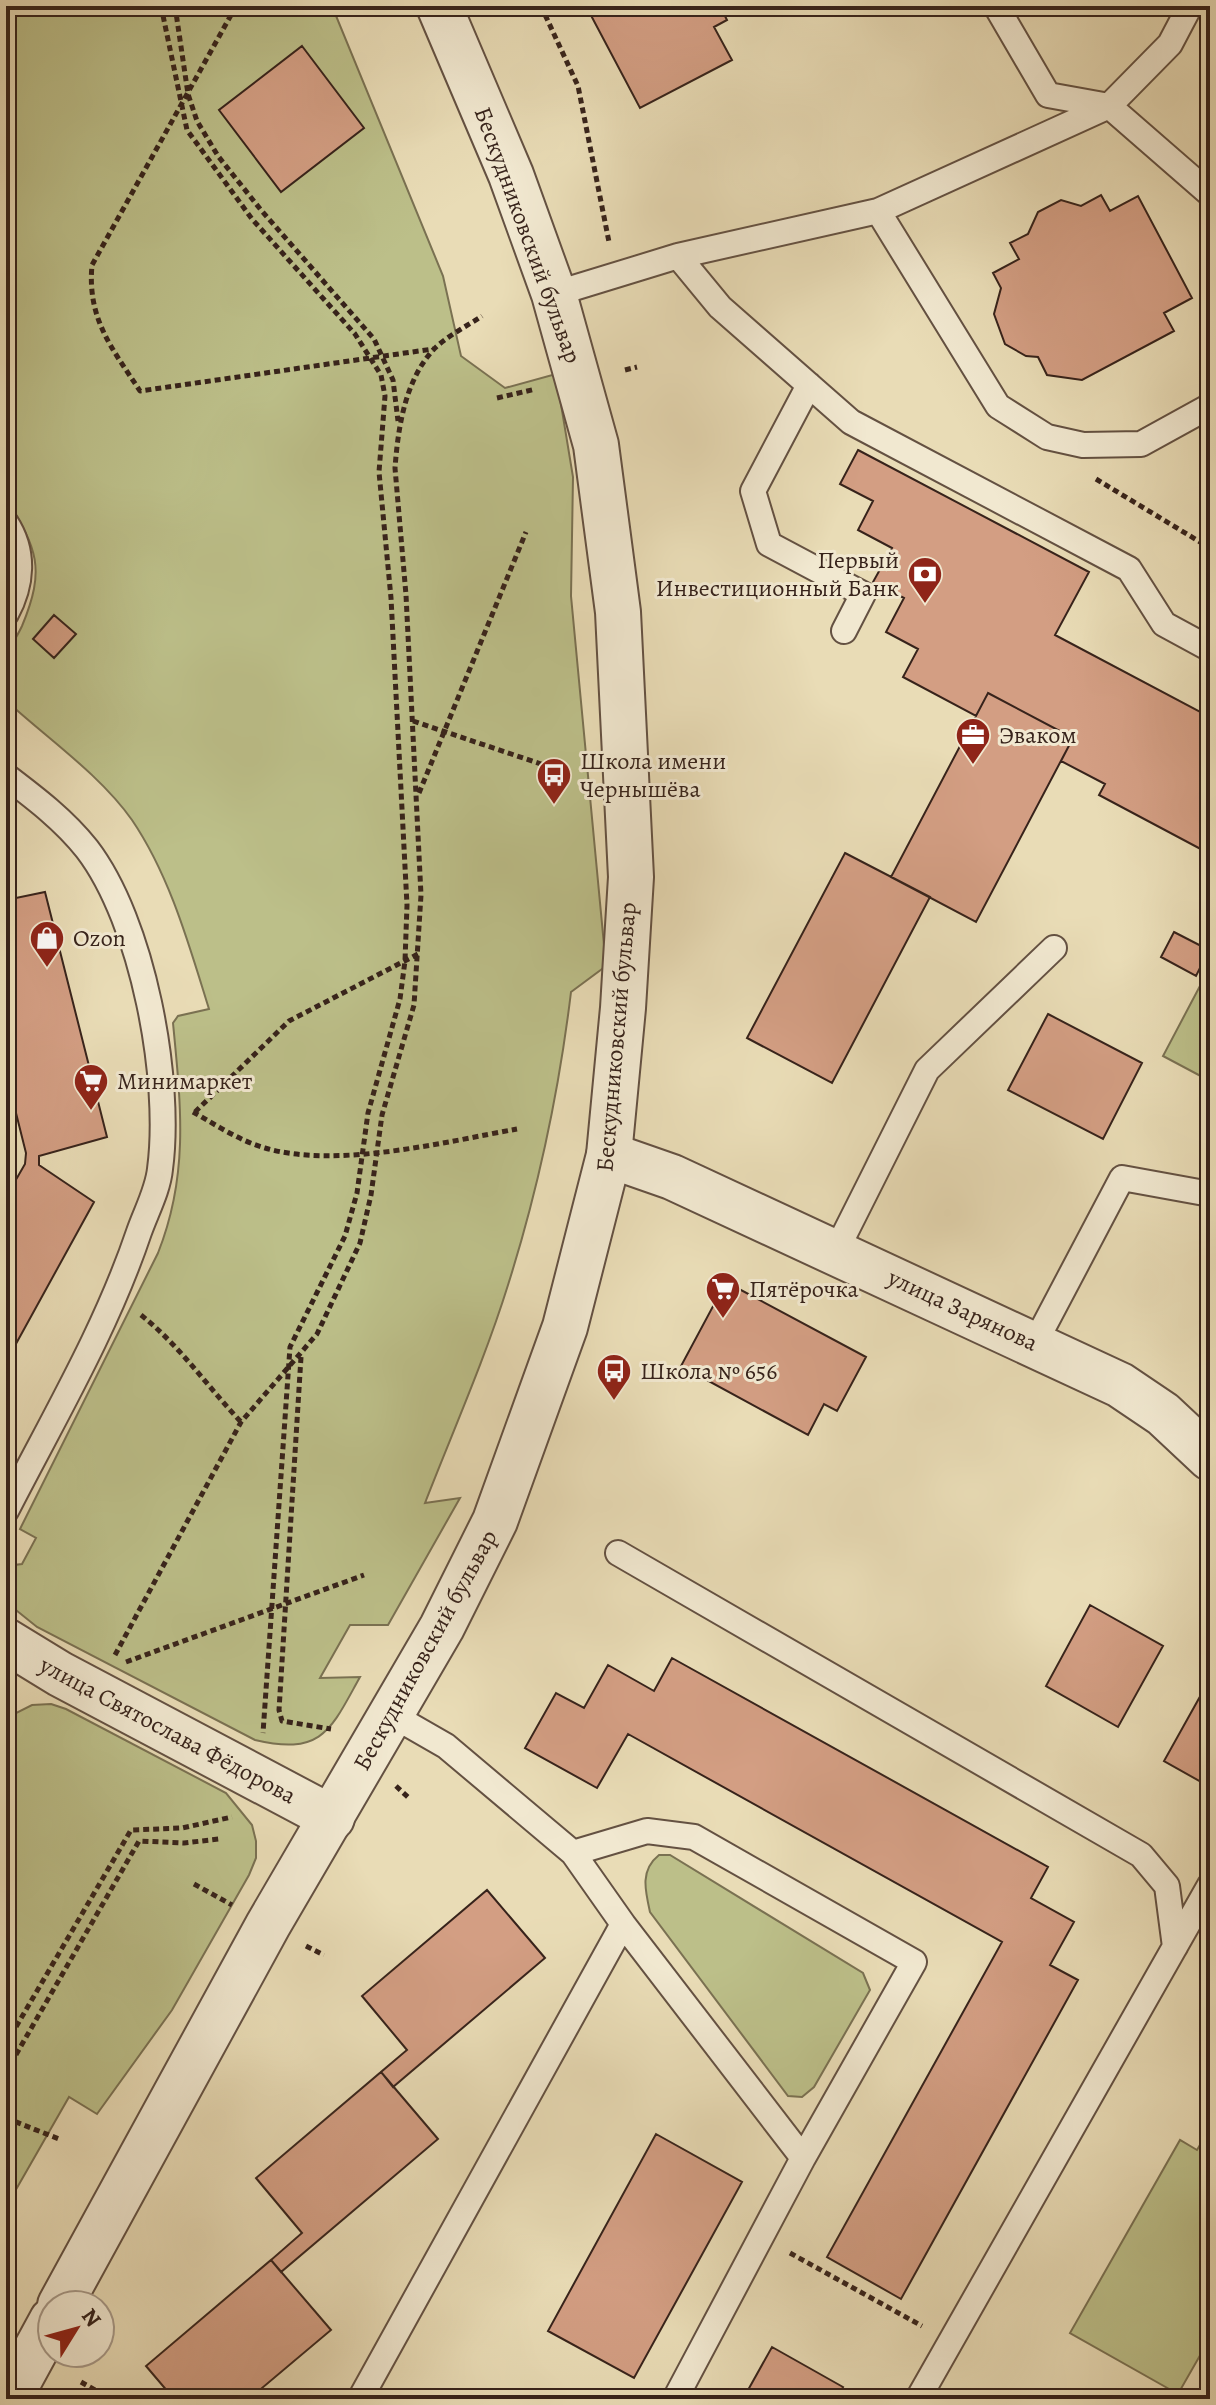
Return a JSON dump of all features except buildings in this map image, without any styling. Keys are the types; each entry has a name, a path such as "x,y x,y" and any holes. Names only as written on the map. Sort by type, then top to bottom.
{"street":[{"name":"Бескудниковский бульвар","path":"69,2289 268,1925 442,1627 495,1521 565,1327 609,1155 631,877 618,612 596,445 554,294 511,175 439,6"},
{"name":"улица Зарянова","path":"609,1155 672,1177 1120,1385 1163,1414 1210,1458"},
{"name":"улица Святослава Фёдорова","path":"9,1650 332,1818"},
{"path":"9,2399 36,2349"}],"lane":[{"path":"996,6 1048,95 1109,106 1210,194"},
{"path":"554,294 616,272 678,256 878,211 1109,106 1170,44 1190,6"},
{"path":"878,211 998,406 1047,437 1083,445 1141,444 1210,406"},
{"path":"678,256 720,307 851,422 1129,569 1164,624 1210,649"},
{"path":"809,385 753,491 769,544 863,594 844,631"},
{"path":"6,523 22,561 14,600 6,614"},
{"path":"6,776 45,805 87,850 118,903 144,979 161,1093 160,1170 118,1296 6,1511"},
{"path":"836,1251 927,1070 1054,948"},
{"path":"1035,1343 1122,1178 1210,1194"},
{"path":"618,1553 1141,1855 1167,1886 1175,1947"},
{"path":"392,1715 446,1746 573,1853 623,1924 803,2158"},
{"path":"573,1853 647,1831 694,1837 914,1962 803,2158 675,2399"},
{"path":"918,2399 1210,1885"},
{"path":"360,2399 623,1924"}],"path":[{"path":"161,6 187,130 243,208 373,358 385,396 379,472 391,598 407,905 405,961 400,999 368,1113 365,1153 345,1236 290,1347 263,1733"},
{"path":"113,1659 241,1422 317,1334 360,1243 379,1153 382,1115 414,1005 421,895 413,721 395,468 398,422 393,380 385,357 352,311 218,156 197,121 188,94 175,6"},
{"path":"236,6 92,265 90,292 100,329 140,391 434,349"},
{"path":"541,6 578,86 616,272"},
{"path":"398,422 414,382 434,349 482,316"},
{"path":"625,370 637,367"},
{"path":"497,398 537,389"},
{"path":"1083,445 1093,477 1210,548"},
{"path":"417,797 526,532"},
{"path":"413,721 547,766"},
{"path":"194,1112 289,1021 418,954"},
{"path":"161,1093 266,1149 307,1154 379,1153 517,1129"},
{"path":"118,1296 175,1342 204,1382 241,1422"},
{"path":"301,1356 279,1710 282,1721 331,1729"},
{"path":"122,1664 364,1575"},
{"path":"393,1783 410,1799"},
{"path":"6,2044 131,1830 182,1828 232,1817"},
{"path":"6,2072 139,1841 184,1843 219,1839"},
{"path":"194,1884 232,1905"},
{"path":"302,1944 324,1955"},
{"path":"6,2118 59,2139"},
{"path":"762,2237 950,2341"},
{"path":"81,2382 111,2399"}],"green space":[{"path":"6,6 332,6 443,276 461,356 505,388 556,374 573,477 571,596 606,966 571,992 546,1140 519,1249 489,1340 425,1503 460,1498 388,1625 350,1625 320,1678 360,1677 332,1724 310,1741 296,1744 255,1740 37,1627 6,1602 6,1566 22,1564 36,1538 20,1529 158,1253 168,1224 175,1196 180,1140 173,1023 178,1016 209,1009 168,888 132,820 106,789 75,760 11,705 6,710 6,660 29,606 36,573 35,559 25,531 6,498"},
{"path":"1210,967 1210,1081 1163,1056"},
{"path":"51,1704 226,1793 252,1825 256,1858 172,2010 97,2114 69,2097 6,2207 6,1718 32,1705"},
{"path":"659,1855 670,1855 863,1973 870,1990 814,2087 802,2097 788,2096 650,1912 646,1874"},
{"path":"1210,2128 1210,2338 1178,2394 1070,2333 1180,2140 1197,2150"}],"place":[{"name":"Первый Инвестиционный Банк","path":"925,605"},
{"name":"Эваком","path":"973,766"},
{"name":"Школа имени Чернышёва","path":"554,806"},
{"name":"Ozon","path":"47,969"},
{"name":"Минимаркет","path":"91,1112"},
{"name":"Пятёрочка","path":"723,1320"},
{"name":"Школа № 656","path":"614,1402"}]}
